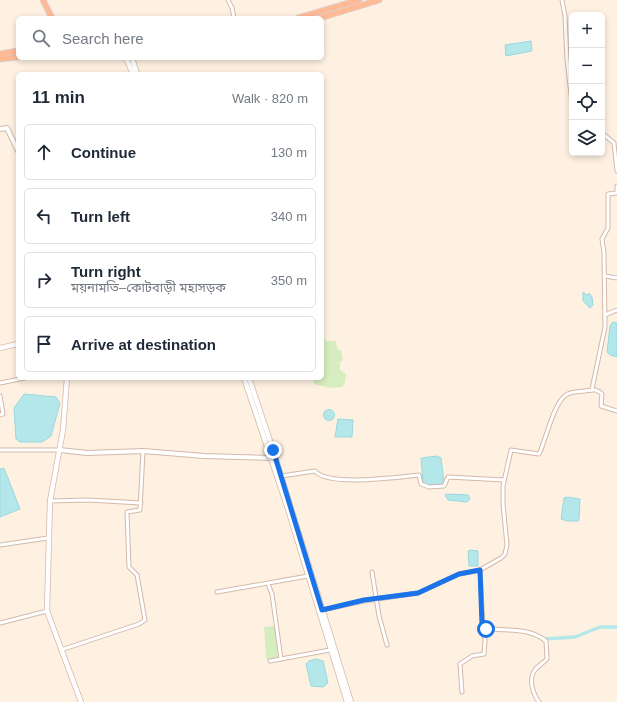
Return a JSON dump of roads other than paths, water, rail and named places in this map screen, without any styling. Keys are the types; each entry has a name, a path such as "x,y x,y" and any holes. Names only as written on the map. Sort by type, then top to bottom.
{"highway":[{"path":"43,0 51,16"},
{"path":"305,16 359,0"},
{"path":"324,17 379,0"},
{"path":"0,54 16,51"},
{"path":"0,59 16,57"}],"main road":[{"path":"127,60 132,72"},
{"path":"133,60 137,72"},
{"path":"0,348 16,344"},
{"path":"67,380 60,450 50,501 47,610 81,702"},
{"path":"245,380 281,476 351,702"},
{"path":"250,380 330,650 347,702"}],"street":[{"path":"228,0 234,16"},
{"path":"562,0 565,16 567,60 569,70"},
{"path":"0,129 7,128 16,147"},
{"path":"605,136 614,143 617,171"},
{"path":"592,389 605,327 603,284 605,276 602,239 608,228 608,194 617,193 617,186"},
{"path":"605,276 617,278"},
{"path":"605,314 617,310"},
{"path":"0,383 16,380"},
{"path":"322,610 376,599 418,593 459,574 480,570 501,558 506,550 507,536 502,504 504,480 511,450 539,454 549,426 562,399 574,392 592,389 602,394 601,406 617,411"},
{"path":"0,396 4,413 0,415"},
{"path":"0,450 60,450 87,453 143,451 274,458"},
{"path":"61,650 139,624 145,620 137,575 129,566 127,512 140,510 143,451"},
{"path":"281,476 316,471 322,477 362,480 419,475 421,484 429,487 444,486 448,477 504,480"},
{"path":"50,501 88,500 141,503"},
{"path":"0,545 48,538"},
{"path":"462,692 460,664 472,656 484,654 485,640 480,570"},
{"path":"372,572 376,599 387,645"},
{"path":"216,592 308,576"},
{"path":"268,584 272,594 282,659"},
{"path":"0,623 47,610"},
{"path":"483,628 506,631 523,630 546,641 547,659 535,670 531,679 533,690 539,702"},
{"path":"270,661 330,650"}],"water":[{"path":"531,41 532,51 506,56 505,45"},
{"path":"583,292 587,295 589,293 592,297 593,305 590,308 583,301"},
{"path":"613,322 617,323 617,357 610,355 607,352 610,326"},
{"path":"24,394 56,397 60,403 51,436 42,442 20,442 16,439 14,408"},
{"path":"329,409 333,411 335,415 333,419 329,421 325,419 323,415 325,411"},
{"path":"338,419 353,420 352,437 335,437"},
{"path":"437,456 441,458 444,482 441,484 426,485 423,482 421,458"},
{"path":"4,468 20,509 0,517 0,469"},
{"path":"445,495 468,495 470,499 467,502 448,500"},
{"path":"564,498 580,499 578,521 567,521 561,519"},
{"path":"468,551 478,551 478,566 469,566"},
{"path":"316,659 323,661 328,683 323,687 311,686 306,664 309,661"}],"waterway":[{"path":"544,639 575,637 600,627 617,627"}]}
